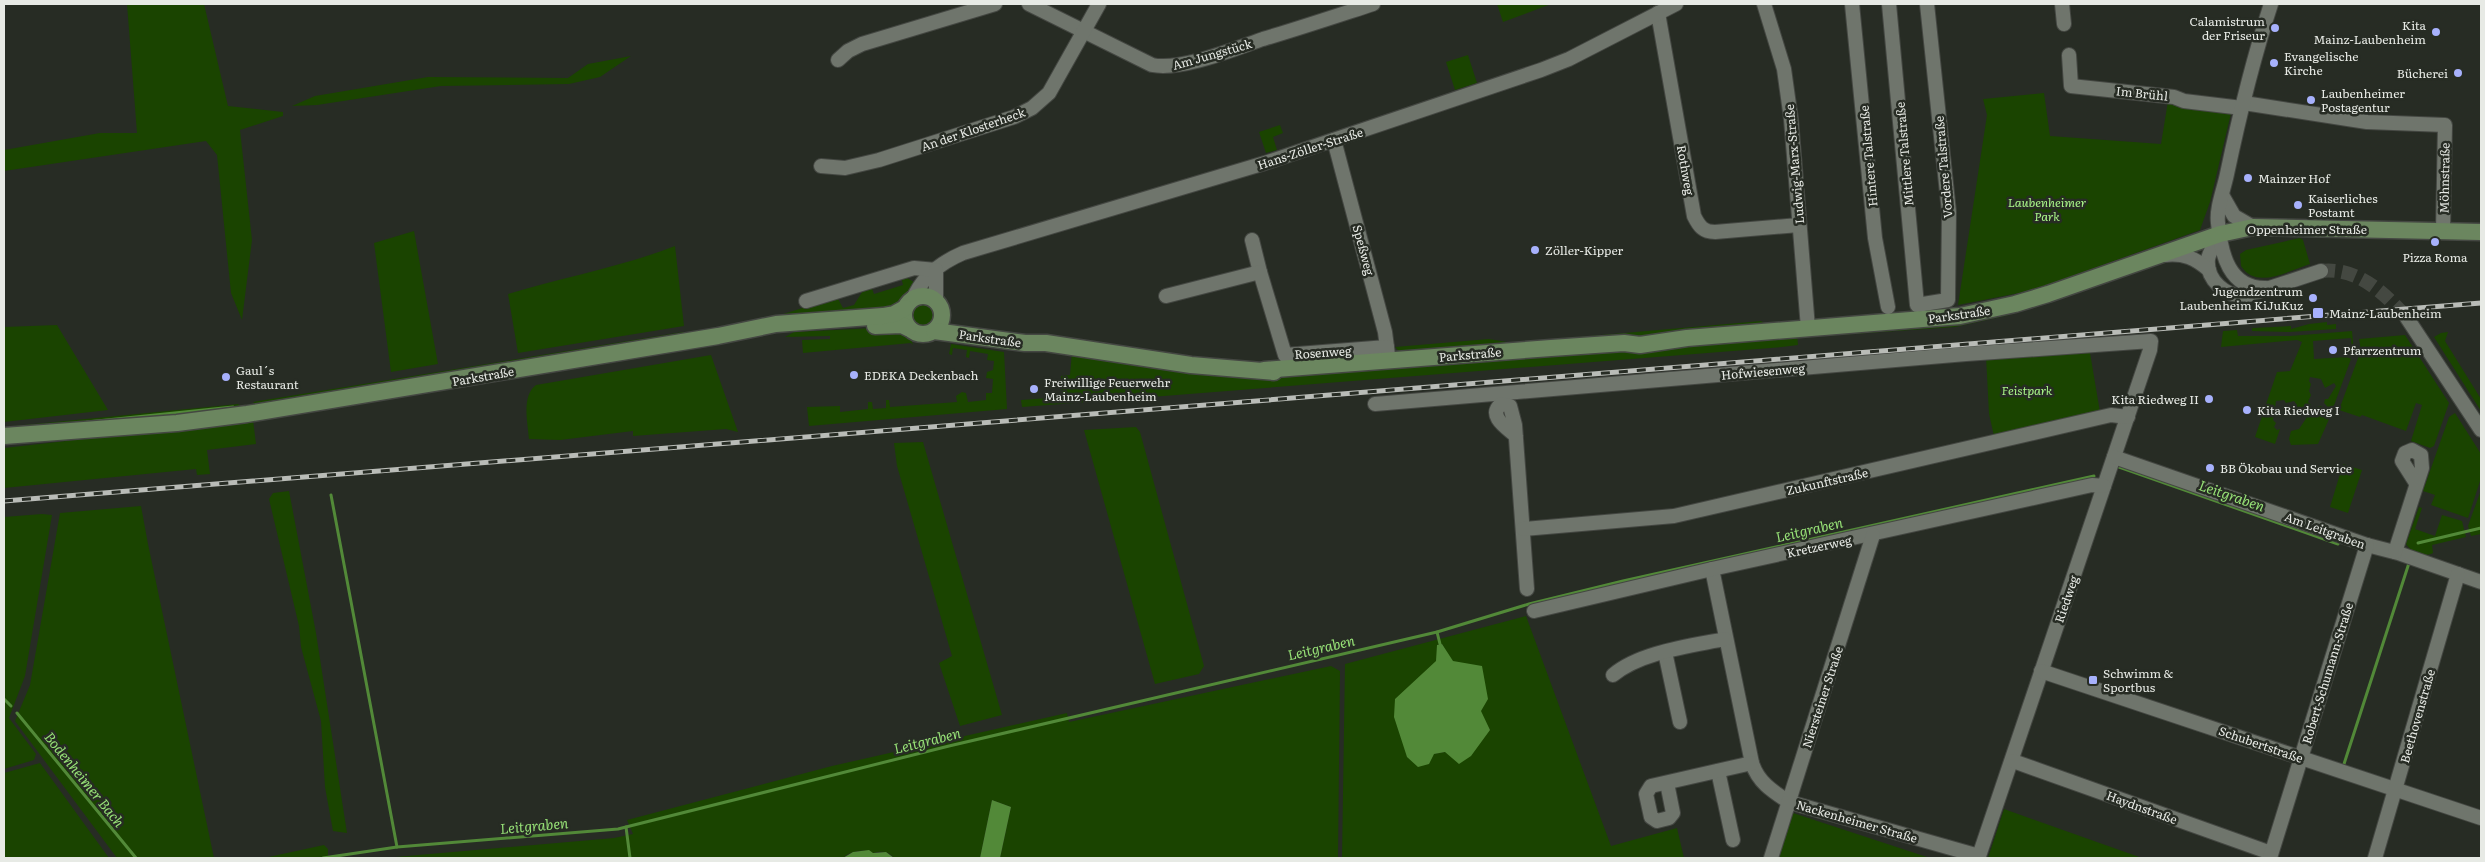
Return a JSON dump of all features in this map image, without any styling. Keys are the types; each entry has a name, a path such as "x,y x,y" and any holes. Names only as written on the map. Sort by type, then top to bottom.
{"main road":[{"name":"Oppenheimer Straße","path":"2220,234 2253,226 2481,232"},
{"name":"Parkstraße","path":"934,331 1025,343 1046,343 1191,365 1299,372 1315,367 1388,354 1624,343 1640,345 1687,338 1960,316 2048,294 2220,234"},
{"path":"927,296 939,308 940,325 934,331 920,335 908,328 904,318 909,303 927,296"},
{"name":"Parkstraße","path":"4,436 177,423 247,414 718,336 776,324 883,316 894,314 909,303"},
{"name":"Parkstraße","path":"939,308 964,325 1026,336 1046,343"},
{"name":"Parkstraße","path":"718,336 892,325 902,325 908,328"}],"street":[{"path":"838,60 848,51 862,44 995,4"},
{"name":"Am Jungstück","path":"1029,4 1152,65 1163,67 1176,66 1233,49 1373,4"},
{"name":"An der Klosterheck","path":"821,166 845,168 879,160 1023,113 1049,93 1085,32 1099,4"},
{"name":"Hans-Zöller-Straße","path":"909,303 921,284 936,270 963,253 1334,140 1541,70 1569,59 1676,4"},
{"name":"Ludwig-Marx-Straße","path":"1764,4 1784,69 1791,119 1808,328"},
{"name":"Hintere Talstraße","path":"1852,4 1875,238 1888,307"},
{"name":"Mittlere Talstraße","path":"1889,4 1917,305"},
{"name":"Vordere Talstraße","path":"1917,305 1948,300 1949,212 1927,4"},
{"path":"2062,4 2064,24"},
{"path":"2266,288 2249,287 2236,279 2229,267 2220,234 2218,216 2243,106 2271,4"},
{"name":"Rothweg","path":"1658,13 1694,216 1698,223 1704,230 1714,232 1799,225"},
{"name":"Im Brühl","path":"2069,55 2071,86 2174,97 2184,101 2243,106"},
{"name":"Möhnstraße","path":"2243,106 2367,122 2445,125 2443,232"},
{"name":"Speßweg","path":"1334,140 1388,354"},
{"path":"2222,194 2234,216 2253,226"},
{"path":"2209,270 2208,257 2220,234"},
{"name":"Rosenweg","path":"1252,240 1284,355 1388,354"},
{"path":"2153,257 2181,254 2198,260 2209,270 2221,289 2233,295 2246,296 2321,271"},
{"path":"806,301 914,268 936,270 939,308"},
{"path":"1166,296 1260,272"},
{"path":"2407,318 2481,430"},
{"name":"Hofwiesenweg","path":"1375,404 1506,399 1966,354 2151,341"},
{"name":"Riedweg","path":"1979,856 2013,761 2041,670 2128,417 2151,341"},
{"path":"1506,399 1498,406 1495,415 1516,436 1527,589"},
{"name":"Zukunftstraße","path":"1523,529 1674,516 2111,415 2128,417"},
{"name":"Am Leitgraben","path":"2114,457 2367,546 2395,552 2481,582"},
{"path":"2395,552 2416,483"},
{"name":"Kretzerweg","path":"1534,611 1712,569 1873,535 2092,485 2104,486"},
{"name":"Niersteiner Straße","path":"1772,858 1873,535"},
{"name":"Robert-Schumann-Straße","path":"2270,856 2367,546"},
{"name":"Nackenheimer Straße","path":"1712,569 1752,762 1756,773 1766,786 1789,802 1979,856"},
{"name":"Beethovenstraße","path":"2375,858 2458,574"},
{"path":"1613,675 1631,663 1666,652 1725,639"},
{"path":"1666,652 1680,722"},
{"name":"Schubertstraße","path":"2041,670 2396,791 2481,818"},
{"name":"Haydnstraße","path":"2013,761 2270,856"},
{"path":"1667,783 1752,762"},
{"path":"1718,771 1733,840"}],"green space":[{"path":"127,4 204,4 228,106 283,112 283,116 240,130 252,240 242,320 231,293 217,155 206,141 4,171 4,150 100,133 137,133"},
{"path":"1497,4 1551,4 1503,22"},
{"path":"1468,55 1477,83 1455,90 1446,62"},
{"path":"631,56 600,77 569,84 441,86 317,105 292,106 315,96 428,77 568,78 588,64"},
{"name":"Laubenheimer Park","path":"2044,93 2050,136 2161,144 2168,101 2232,109 2210,202 2200,230 2044,286 1958,305 1987,115 1983,99"},
{"path":"1280,125 1283,133 1273,137 1277,150 1266,153 1259,132"},
{"path":"414,231 438,364 391,372 374,243"},
{"path":"2300,238 2303,240 2310,264 2273,277 2264,278 2255,277 2247,273 2241,266 2240,254 2246,250"},
{"path":"675,246 684,326 518,353 508,294 634,260"},
{"path":"904,276 917,284 902,304 894,309 774,317 837,297 843,308 854,305 864,289 871,286 874,294 903,285 901,277"},
{"path":"923,303 932,306 935,315 932,324 923,327 914,324 911,315 914,306"},
{"path":"2011,312 2009,315 1955,327 1823,336 1823,332"},
{"path":"1761,321 1764,323 1759,327 1562,342 1556,339"},
{"path":"2327,322 2327,325 2336,324 2336,329 2289,332 2252,331 2252,328 2291,326 2291,329"},
{"path":"57,325 108,410 4,422 4,327"},
{"path":"896,327 909,333 913,345 911,343 803,353 802,340 830,339 830,336 785,337 794,332"},
{"path":"2237,330 2238,336 2290,336 2352,331 2354,352 2352,351 2351,338 2313,341 2314,359 2347,357 2351,359 2332,411 2324,403 2336,386 2334,383 2325,388 2321,379 2310,377 2309,391 2311,395 2308,402 2311,405 2296,408 2297,405 2294,401 2286,403 2284,400 2276,401 2273,420 2276,423 2274,427 2277,430 2280,429 2275,444 2255,437 2277,372 2290,371 2302,342 2297,340 2221,347 2223,331"},
{"path":"683,332 687,334 258,406 253,402"},
{"path":"2448,332 2445,341 2481,399 2481,411 2434,337"},
{"path":"1797,334 1798,345 1782,347 1022,407 1021,400 1062,397 1061,376 1070,375 1072,352 1193,370"},
{"path":"2405,335 2449,403 2434,446 2430,448 2411,441 2422,405 2416,403 2406,431 2362,415 2360,417 2339,410 2361,350 2359,339"},
{"path":"1489,339 1513,343 1539,341 1400,352 1395,347"},
{"path":"951,344 1004,352 1007,409 809,426 807,407 840,406 840,412 868,409 868,402 872,402 873,409 886,408 886,400 889,400 890,407 957,402 956,396 962,392 966,393 968,402 986,400 986,393 992,393 993,379 986,378 987,372 993,370 994,361 987,360 988,354 970,351 969,358 966,357 967,350 953,348 952,355 949,354"},
{"name":"Feistpark","path":"2089,347 2100,412 1994,436 1989,414 1986,356"},
{"path":"711,355 738,432 726,429 633,436 633,431 560,440 529,439 526,410 528,396 536,385"},
{"path":"238,404 241,406 237,409 4,433 4,427"},
{"path":"2321,406 2330,417 2318,444 2291,445 2289,439 2291,431 2299,429 2307,417 2302,410"},
{"path":"2455,413 2481,454 2481,478 2468,518 2431,505 2435,495 2423,491 2449,417"},
{"path":"253,420 256,444 207,450 210,474 197,475 196,469 4,488 4,448"},
{"path":"1136,427 1140,432 1204,666 1199,674 1155,684 1084,430"},
{"path":"923,442 1002,715 960,726 939,663 952,656 897,466 894,443"},
{"path":"2343,464 2362,470 2348,513 2330,507"},
{"path":"2481,490 2481,534 2471,536 2468,526"},
{"path":"289,491 316,633 347,833 333,831 325,787 321,721 301,647 299,626 269,499 273,493"},
{"path":"141,506 214,858 117,858 15,721 30,685 60,513"},
{"path":"2419,507 2422,508 2415,529 2435,536 2442,515 2462,521 2466,537 2432,545 2433,553 2425,555 2411,550 2406,544"},
{"path":"52,515 25,676 9,718 36,754 34,760 4,769 4,517"},
{"path":"1526,616 1611,846 1677,828 1684,858 1342,858 1345,664","holes":["1442,644 1490,730 1445,752 1408,758 1402,739 1425,672 1437,661 1437,645"]},
{"path":"1331,666 1340,671 1338,858 1000,858 1011,807 992,800 980,858 894,858 885,852 858,851 843,858 384,858 614,838 633,834 627,820 832,766 1067,713 1069,722"},
{"path":"40,763 109,858 4,858 4,773"},
{"path":"2004,809 2142,858 1988,858"},
{"path":"1793,813 1930,858 1778,858"},
{"path":"324,845 328,849 328,858 264,858"}],"shaded area":[{"path":"1442,644 1453,661 1482,666 1488,699 1481,711 1490,730 1471,756 1459,764 1445,752 1434,754 1429,764 1418,767 1407,757 1394,717 1395,699 1436,661 1437,645"},
{"path":"992,800 1011,807 1000,858 980,858"},
{"path":"869,850 873,853 886,852 894,858 843,858 853,852"}],"waterway":[{"path":"87,422 233,407"},
{"name":"Leitgraben","path":"2119,467 2338,544"},
{"name":"Leitgraben","path":"323,858 397,847 618,829 949,746 1437,632 1529,604 1623,581 2094,476"},
{"path":"331,495 397,847"},
{"name":"Leitgraben","path":"2418,543 2481,528"},
{"path":"2344,764 2409,563"},
{"path":"1437,632 1440,644"},
{"name":"Bodenheimer Bach","path":"4,699 11,706"},
{"name":"Bodenheimer Bach","path":"17,713 136,858"},
{"path":"626,827 630,858"}],"tunnel":[{"path":"2321,271 2347,273 2369,284 2407,318"}],"railway":[{"path":"4,501 2481,303"}],"place":[{"name":"Calamistrum der Friseur","path":"2275,28"},
{"name":"Kita Mainz-Laubenheim","path":"2436,32"},
{"name":"Evangelische Kirche","path":"2274,63"},
{"name":"Bücherei","path":"2458,73"},
{"name":"Laubenheimer Postagentur","path":"2311,100"},
{"name":"Mainzer Hof","path":"2248,178"},
{"name":"Kaiserliches Postamt","path":"2298,205"},
{"name":"Pizza Roma","path":"2435,242"},
{"name":"Zöller-Kipper","path":"1535,250"},
{"name":"Jugendzentrum Laubenheim KiJuKuz","path":"2313,298"},
{"name":"Mainz-Laubenheim","path":"2318,313"},
{"name":"Pfarrzentrum","path":"2333,350"},
{"name":"EDEKA Deckenbach","path":"854,375"},
{"name":"Gaul´s Restaurant","path":"226,377"},
{"name":"Freiwillige Feuerwehr Mainz-Laubenheim","path":"1034,389"},
{"name":"Kita Riedweg II","path":"2209,399"},
{"name":"Kita Riedweg I","path":"2247,410"},
{"name":"BB Ökobau und Service","path":"2210,468"},
{"name":"Schwimm & Sportbus","path":"2093,680"}]}
